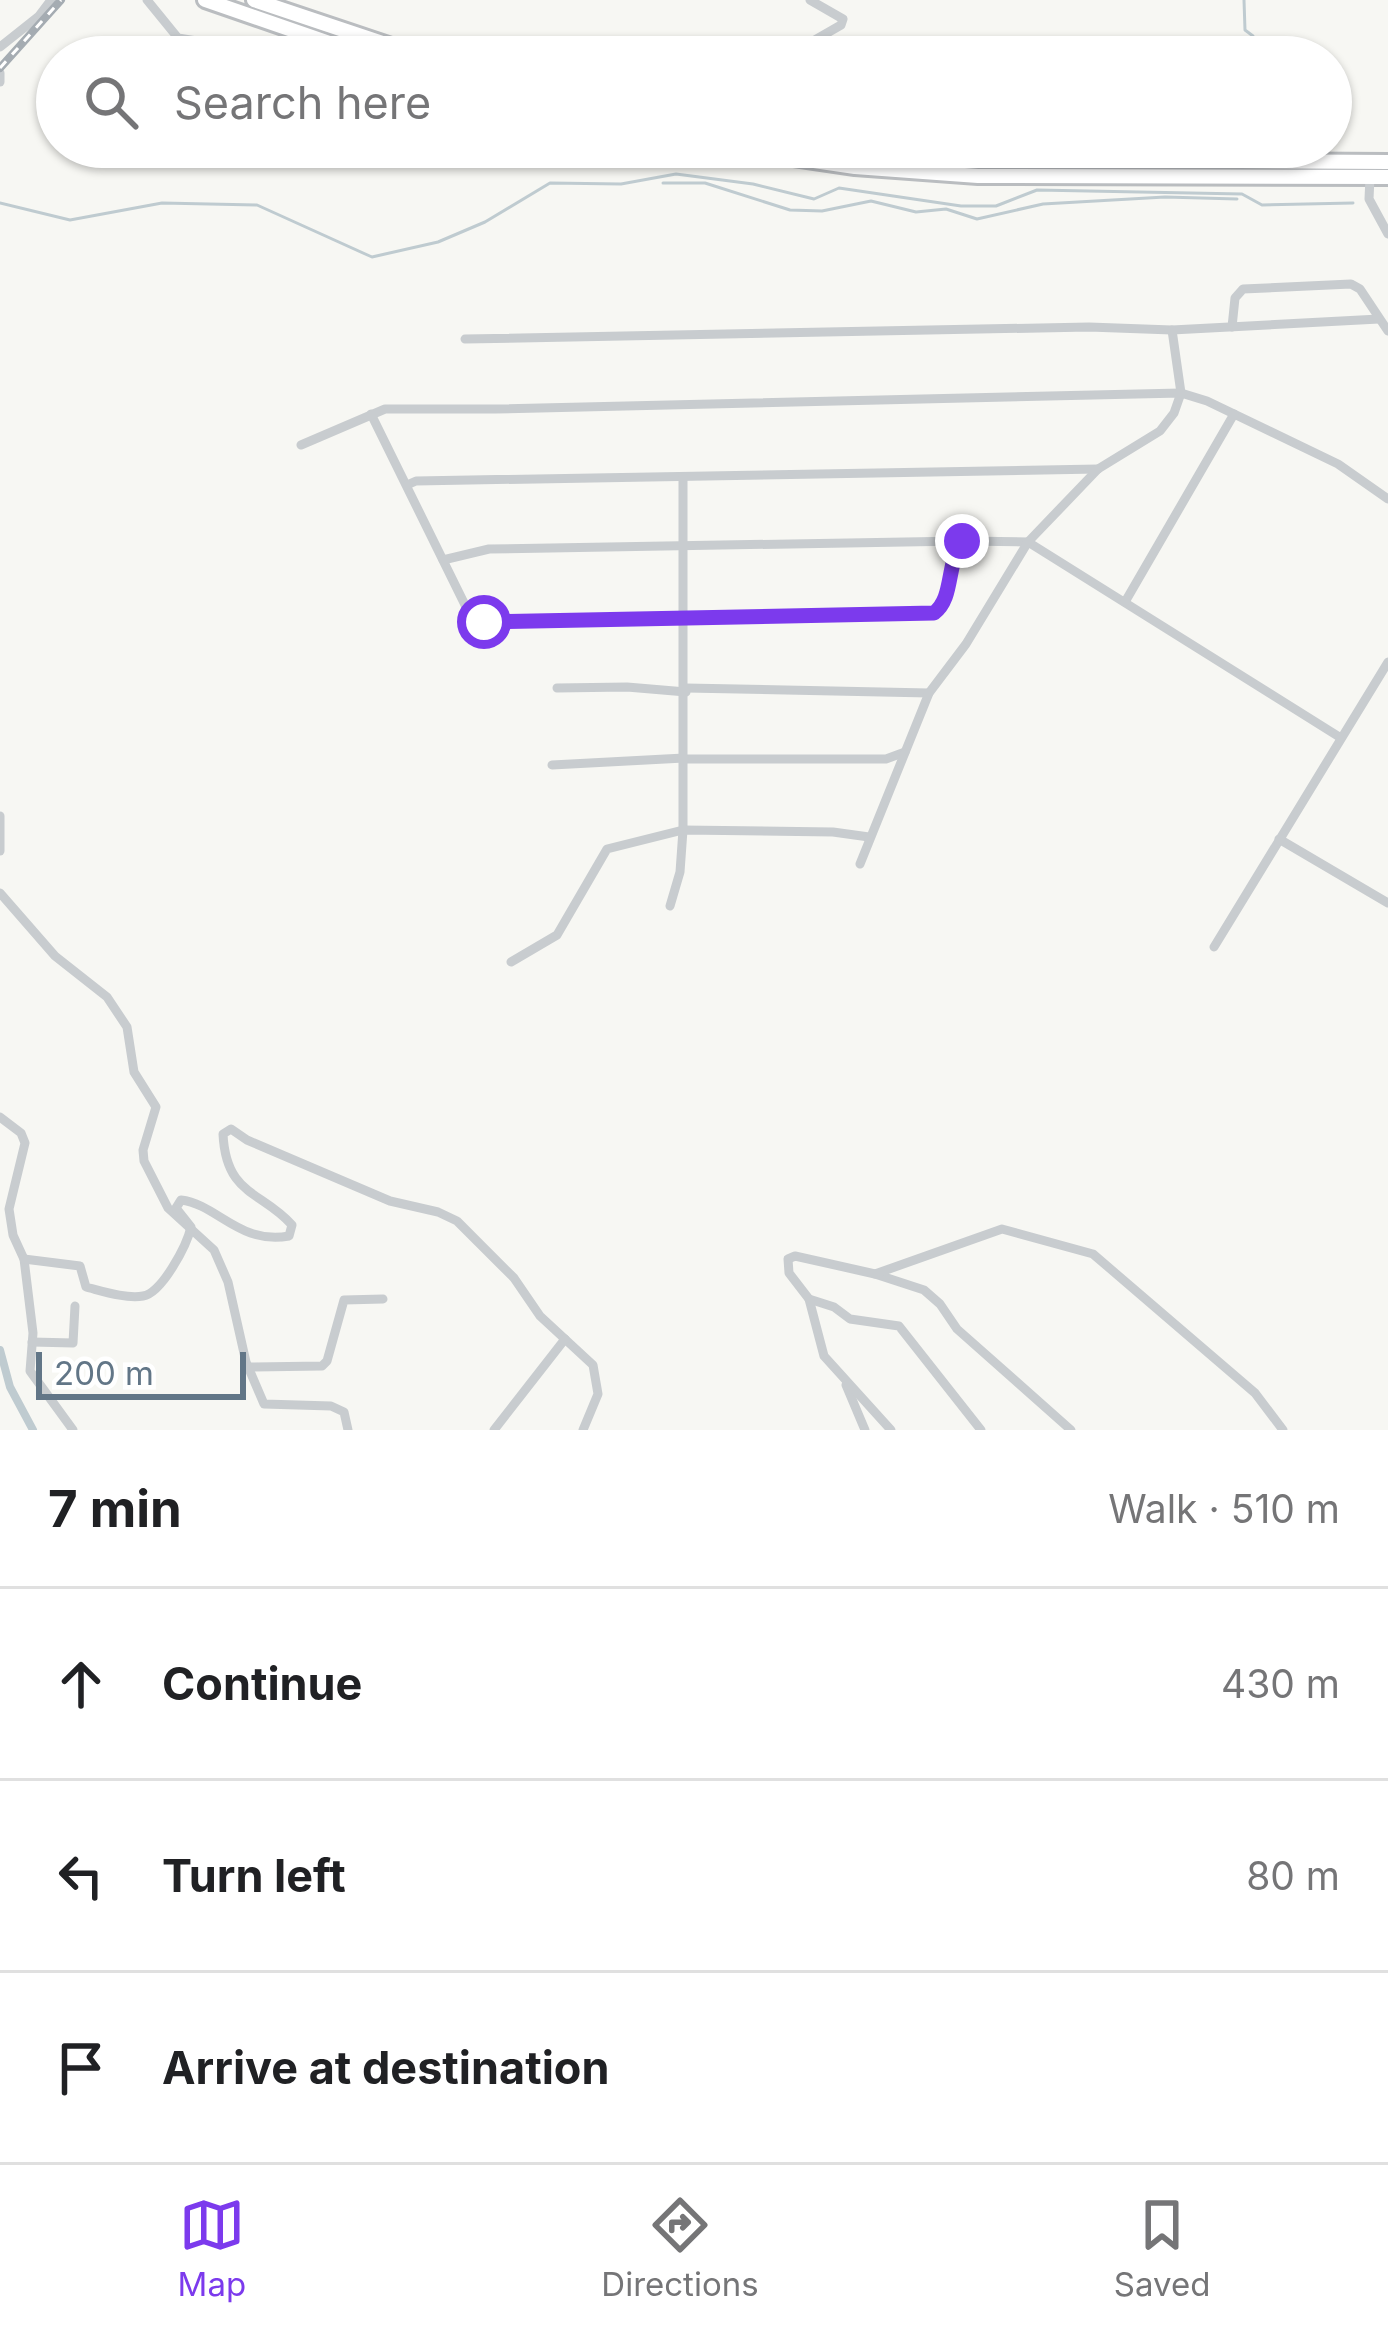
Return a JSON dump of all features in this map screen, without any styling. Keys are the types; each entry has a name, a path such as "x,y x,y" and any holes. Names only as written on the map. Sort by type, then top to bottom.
{"highway":[{"path":"205,0 309,36"},
{"path":"254,0 361,36"},
{"path":"1352,163 1388,163"},
{"path":"869,168 978,176 1388,177"}],"street":[{"path":"0,47 39,16 51,0"},
{"path":"148,0 176,36"},
{"path":"810,0 843,19 822,36"},
{"path":"1370,177 1369,199 1388,234"},
{"path":"1232,327 1235,298 1243,289 1356,285 1388,332"},
{"path":"466,340 1089,327 1172,330 1379,319"},
{"path":"860,864 929,692 966,644 1028,542 1098,469 1160,430 1174,412 1181,393 1172,330"},
{"path":"301,445 395,408 1181,393 1338,464 1388,499"},
{"path":"371,414 467,611 479,622 934,613 945,603 951,558 962,541"},
{"path":"1125,602 1234,414"},
{"path":"407,485 416,481 1098,469"},
{"path":"670,906 680,872 683,830 683,478"},
{"path":"443,560 489,549 1028,542 1341,737"},
{"path":"1214,947 1341,737 1383,680 1388,662"},
{"path":"557,688 929,692"},
{"path":"552,765 577,760 684,758 886,759 905,752"},
{"path":"0,816 0,851"},
{"path":"511,962 556,935 608,849 683,830 833,832 868,837"},
{"path":"1280,839 1388,903"},
{"path":"0,893 56,956 107,997 127,1027 134,1072 156,1107 144,1161 168,1208 214,1250 228,1282 248,1367 264,1404 331,1406 344,1412 348,1430"},
{"path":"0,1117 21,1133 25,1143 9,1209 13,1235 24,1259 32,1376 73,1430"},
{"path":"190,1227 177,1211 177,1202 190,1201 246,1231 274,1238 289,1236 292,1225 253,1199 236,1177 223,1142 227,1131 236,1130 390,1201 457,1221 514,1277 540,1316 584,1355 598,1378 598,1394 583,1430"},
{"path":"24,1259 70,1262 80,1266 86,1287 146,1295 175,1263 190,1227"},
{"path":"875,1274 1002,1229 1093,1254 1255,1393 1282,1430"},
{"path":"891,1430 824,1356 809,1299 789,1273 788,1259 795,1256 875,1274 924,1290 957,1329 1071,1430"},
{"path":"248,1367 322,1366 344,1300 383,1299"},
{"path":"809,1299 834,1306 850,1318 899,1326 981,1430"},
{"path":"32,1342 73,1342 76,1306"},
{"path":"494,1430 565,1339"},
{"path":"841,1374 865,1430"}],"shaded area":[{"path":"996,168 1388,168 1388,171"}],"waterway":[{"path":"1244,0 1245,30 1253,36"},
{"path":"0,203 70,220 162,203 257,205 372,257 438,242 485,222 550,183 621,184 676,174 753,184 814,199 839,188 961,206 996,206 1037,190 1242,194 1262,205 1353,203"},
{"path":"663,183 705,183 790,210 822,211 871,201 916,212 946,209 977,219 1043,204 1165,197 1237,199"},
{"path":"0,1350 10,1387 33,1430"}],"railway":[{"path":"0,68 61,0"}],"route":[{"path":"484,622 934,613 945,603 951,558 962,541"}]}
